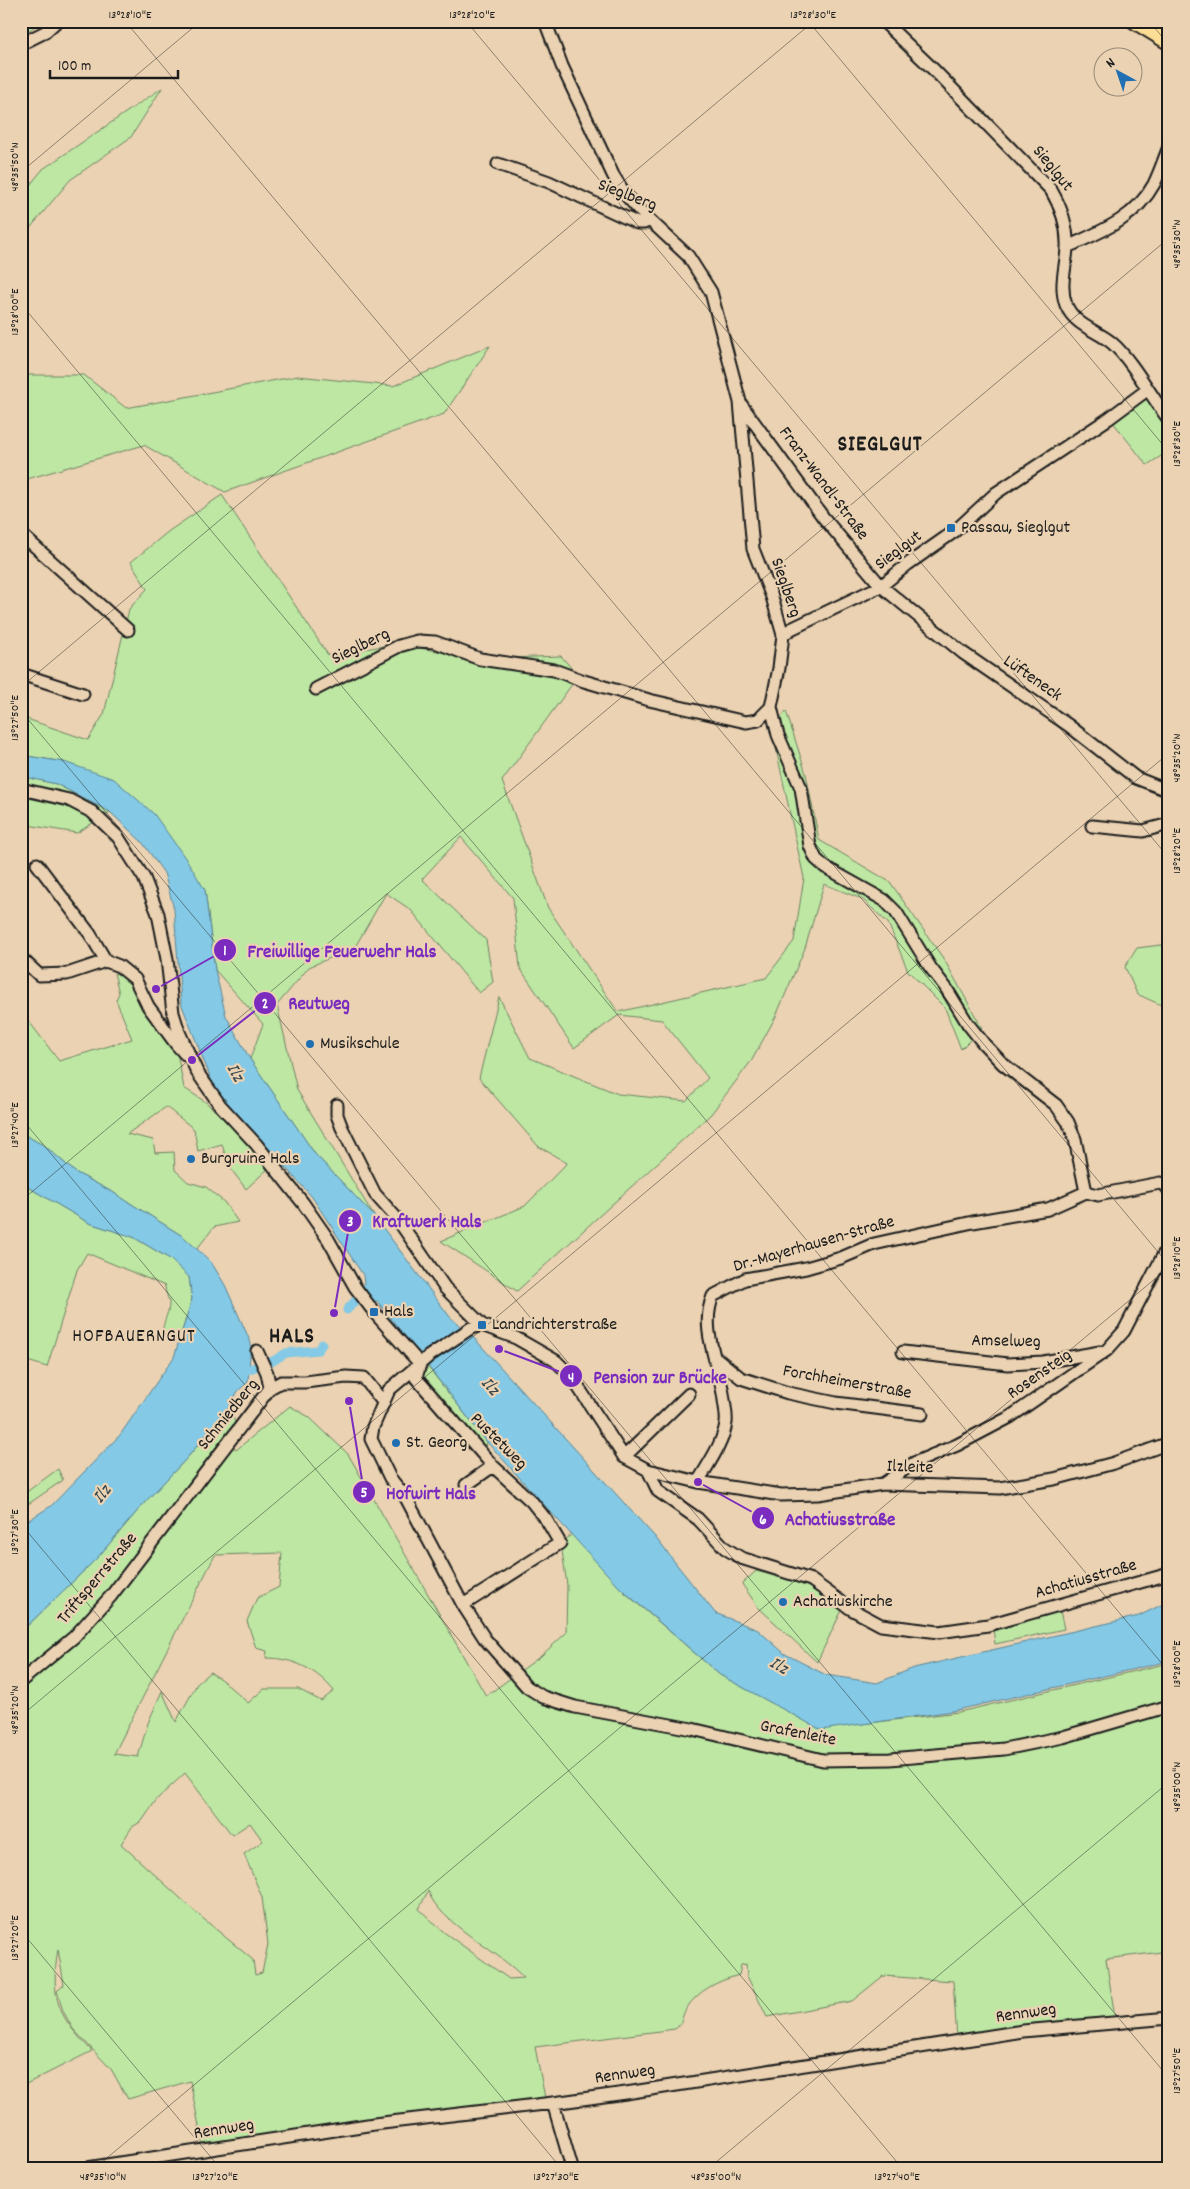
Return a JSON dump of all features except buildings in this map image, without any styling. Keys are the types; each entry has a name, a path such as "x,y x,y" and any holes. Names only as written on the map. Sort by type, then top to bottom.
{"main road":[{"path":"1135,21 1169,42"}],"street":[{"path":"21,44 45,32 57,21"},
{"path":"545,21 562,66 595,138 626,194 649,220"},
{"name":"Sieglgut","path":"883,21 941,76 1051,190 1060,204 1067,246 1063,278 1065,303 1081,324 1096,332 1116,347 1169,420"},
{"path":"1067,246 1107,229 1135,210 1155,182 1169,147"},
{"name":"Sieglberg","path":"316,689 399,646 417,641 435,642 480,660 554,670 649,700 746,722 758,720 770,707 779,668 783,635 772,596 753,549 740,402 711,292 688,256 649,220 644,223 636,223 549,182 498,164"},
{"name":"Sieglgut","path":"783,635 791,629 881,586 908,564 955,532 996,493 1108,419 1147,390"},
{"name":"Franz-Wandl-Straße","path":"740,402 823,517 881,586"},
{"path":"21,534 128,630"},
{"name":"Lüfteneck","path":"881,586 963,653 1068,725 1136,778 1169,791"},
{"path":"21,674 82,694"},
{"path":"770,707 778,735 801,788 810,846 816,859 825,867 884,900 896,912 930,967 946,988 968,1024 984,1044 1003,1064 1056,1105 1068,1122 1075,1139 1086,1192 1098,1195 1160,1183 1169,1190"},
{"path":"21,788 69,800 92,812 118,837 134,860 158,914 167,959 174,1013 179,1032 192,1060 220,1105 256,1144 303,1203 328,1239 368,1304 420,1364"},
{"path":"1092,826 1143,831 1169,824"},
{"path":"38,864 90,934 106,961 119,966 135,979 148,1006 167,1033 192,1060"},
{"path":"21,958 39,975 68,974 106,961"},
{"path":"337,1104 337,1115 342,1128 375,1194 398,1220 445,1288 476,1327 516,1338 556,1361 571,1376 624,1457 648,1470"},
{"name":"Dr.-Mayerhausen-Straße","path":"698,1482 716,1450 726,1424 723,1393 708,1330 708,1308 713,1296 746,1279 806,1268 841,1258 874,1244 973,1222 1048,1209 1086,1192"},
{"name":"Rosensteig","path":"883,1484 914,1463 957,1445 1010,1417 1107,1350 1124,1332 1169,1244"},
{"name":"Grafenleite","path":"476,1327 420,1364 390,1390 373,1426 371,1439 390,1478 406,1498 463,1605 486,1639 527,1687 543,1697 575,1707 692,1729 823,1760 890,1759 1004,1749 1063,1737 1169,1706"},
{"name":"Amselweg","path":"903,1352 1008,1364 1043,1362 1107,1350"},
{"path":"259,1355 267,1373 270,1388"},
{"name":"Forchheimerstraße","path":"715,1357 741,1378 788,1393 836,1403 922,1414"},
{"name":"Pustetweg","path":"420,1364 416,1378 493,1466 532,1502 547,1521 560,1543 463,1605"},
{"name":"Schmiedberg","path":"192,1490 270,1388 281,1382 364,1378 383,1402"},
{"path":"624,1457 689,1394"},
{"name":"Ilzleite","path":"648,1470 698,1482 760,1492 798,1495 883,1484 1000,1488 1062,1477 1114,1463 1169,1443"},
{"path":"466,1485 493,1466"},
{"name":"Achatiusstraße","path":"648,1470 658,1491 698,1519 725,1548 741,1558 811,1580 851,1609 881,1625 938,1632 988,1625 1169,1574"},
{"name":"Triftsperrstraße","path":"21,1681 74,1637 111,1596 192,1490"},
{"name":"Rennweg","path":"87,2168 374,2124 553,2103 1030,2030 1169,2018"},
{"path":"553,2103 572,2168"}],"green space":[{"path":"21,21 42,21 21,36"},
{"path":"162,88 131,137 70,180 21,239 21,196 43,169"},
{"path":"490,346 444,414 225,492 144,445 27,479 21,488 21,375 84,375 126,408 298,376 393,386"},
{"path":"1144,398 1149,400 1169,428 1169,451 1147,465 1112,421"},
{"path":"222,495 328,655 396,644 483,659 561,656 578,676 502,781 548,908 618,1012 766,978 794,941 804,878 772,730 786,711 806,774 819,840 890,882 945,961 982,1028 961,1049 945,1008 908,971 888,923 862,899 824,884 805,948 776,1016 752,1060 711,1114 517,1291 441,1241 525,1206 567,1163 538,1146 479,1078 499,997 530,1058 618,1094 686,1101 708,1078 662,1020 619,1015 574,1048 520,968 513,898 461,837 422,879 486,940 493,982 479,993 411,910 386,893 355,947 309,967 277,1005 297,1090 374,1216 315,1154 250,1059 263,1024 215,970 205,890 64,762 21,755 21,717 88,740 104,714 129,609 147,589 131,562 169,531"},
{"path":"21,776 56,784 110,812 77,833 21,824"},
{"path":"1169,944 1169,1005 1159,1004 1137,994 1125,967 1137,948"},
{"path":"114,973 130,977 177,1053 184,1088 207,1103 271,1166 246,1189 228,1165 222,1144 198,1151 194,1129 166,1107 127,1134 153,1140 155,1153 174,1152 175,1170 188,1182 206,1187 224,1202 238,1222 214,1227 196,1250 184,1237 114,1193 75,1172 45,1146 21,1133 21,1011 59,1061 132,1039 116,1000 119,993"},
{"path":"21,1183 89,1223 133,1237 170,1259 189,1276 192,1299 179,1341 168,1340 163,1331 169,1307 165,1286 87,1253 77,1270 47,1367 21,1359"},
{"path":"428,1367 487,1442 485,1456 422,1376"},
{"path":"290,1406 309,1417 348,1454 486,1696 541,1656 566,1633 567,1585 561,1544 573,1533 624,1592 720,1675 820,1729 959,1712 1169,1663 1169,1951 1106,1959 1115,2018 957,2039 953,1981 883,1976 852,2001 767,2017 747,1976 746,1964 741,1965 739,1975 716,1983 696,1997 686,2009 679,2025 675,2029 535,2047 545,2098 203,2146 190,2081 128,2099 111,2069 73,2029 63,2011 57,1991 64,1985 58,1949 55,1982 59,2006 71,2027 92,2051 24,2085 21,2081 21,1632 98,1557 146,1501 187,1458 229,1407 236,1425 225,1438 236,1450","holes":["282,1553 279,1587 257,1598 247,1621 256,1648 267,1651 266,1658 286,1660 312,1671 334,1691 321,1701 298,1689 264,1689 248,1703 210,1672 198,1682 176,1722 162,1691 148,1723 138,1757 114,1754 215,1555","185,1773 232,1835 250,1823 263,1841 244,1854 262,1897 268,1944 262,1973 255,1975 253,1960 200,1916 121,1844 132,1827 142,1821 157,1799","428,1891 435,1903 457,1926 524,1978 509,1979 445,1933 419,1909"]},
{"path":"58,1469 63,1480 21,1509 21,1496"},
{"path":"756,1571 804,1584 842,1610 817,1662 758,1607 742,1584"},
{"path":"1060,1611 1064,1629 995,1644 993,1628"}],"water":[{"name":"Ilz","path":"21,755 64,762 114,779 154,814 205,890 215,970 226,1016 250,1059 315,1154 374,1216 450,1317 473,1337 655,1537 715,1613 758,1630 785,1654 826,1675 877,1683 914,1668 1139,1616 1169,1601 1169,1661 953,1711 821,1730 720,1675 619,1587 487,1442 377,1301 368,1302 359,1290 364,1284 363,1275 312,1197 215,1089 181,1003 174,909 164,873 142,842 110,812 56,784 21,776"},
{"name":"Ilz","path":"21,1133 45,1146 75,1172 114,1193 184,1237 211,1262 225,1285 251,1343 248,1382 238,1391 229,1407 187,1458 146,1501 98,1557 21,1632 21,1525 51,1506 120,1435 174,1357 192,1299 189,1277 170,1259 133,1237 89,1223 21,1183"}],"waterway":[{"path":"347,1310 355,1301 366,1295"},
{"path":"238,1373 273,1361 286,1353 318,1350 322,1344"}],"place":[{"name":"Passau, Sieglgut","path":"951,528"},
{"name":"Freiwillige Feuerwehr Hals","path":"156,989"},
{"name":"Musikschule","path":"310,1044"},
{"name":"Reutweg","path":"192,1060"},
{"name":"Burgruine Hals","path":"191,1159"},
{"name":"Hals","path":"374,1312"},
{"name":"Kraftwerk Hals","path":"334,1313"},
{"name":"Landrichterstraße","path":"482,1325"},
{"name":"Pension zur Brücke","path":"499,1349"},
{"name":"Hofwirt Hals","path":"349,1401"},
{"name":"St. Georg","path":"396,1443"},
{"name":"Achatiusstraße","path":"698,1482"},
{"name":"Achatiuskirche","path":"783,1602"}],"district":[{"name":"SIEGLGUT","path":"880,445"},
{"name":"HOFBAUERNGUT","path":"134,1337"},
{"name":"HALS","path":"292,1337"}]}
